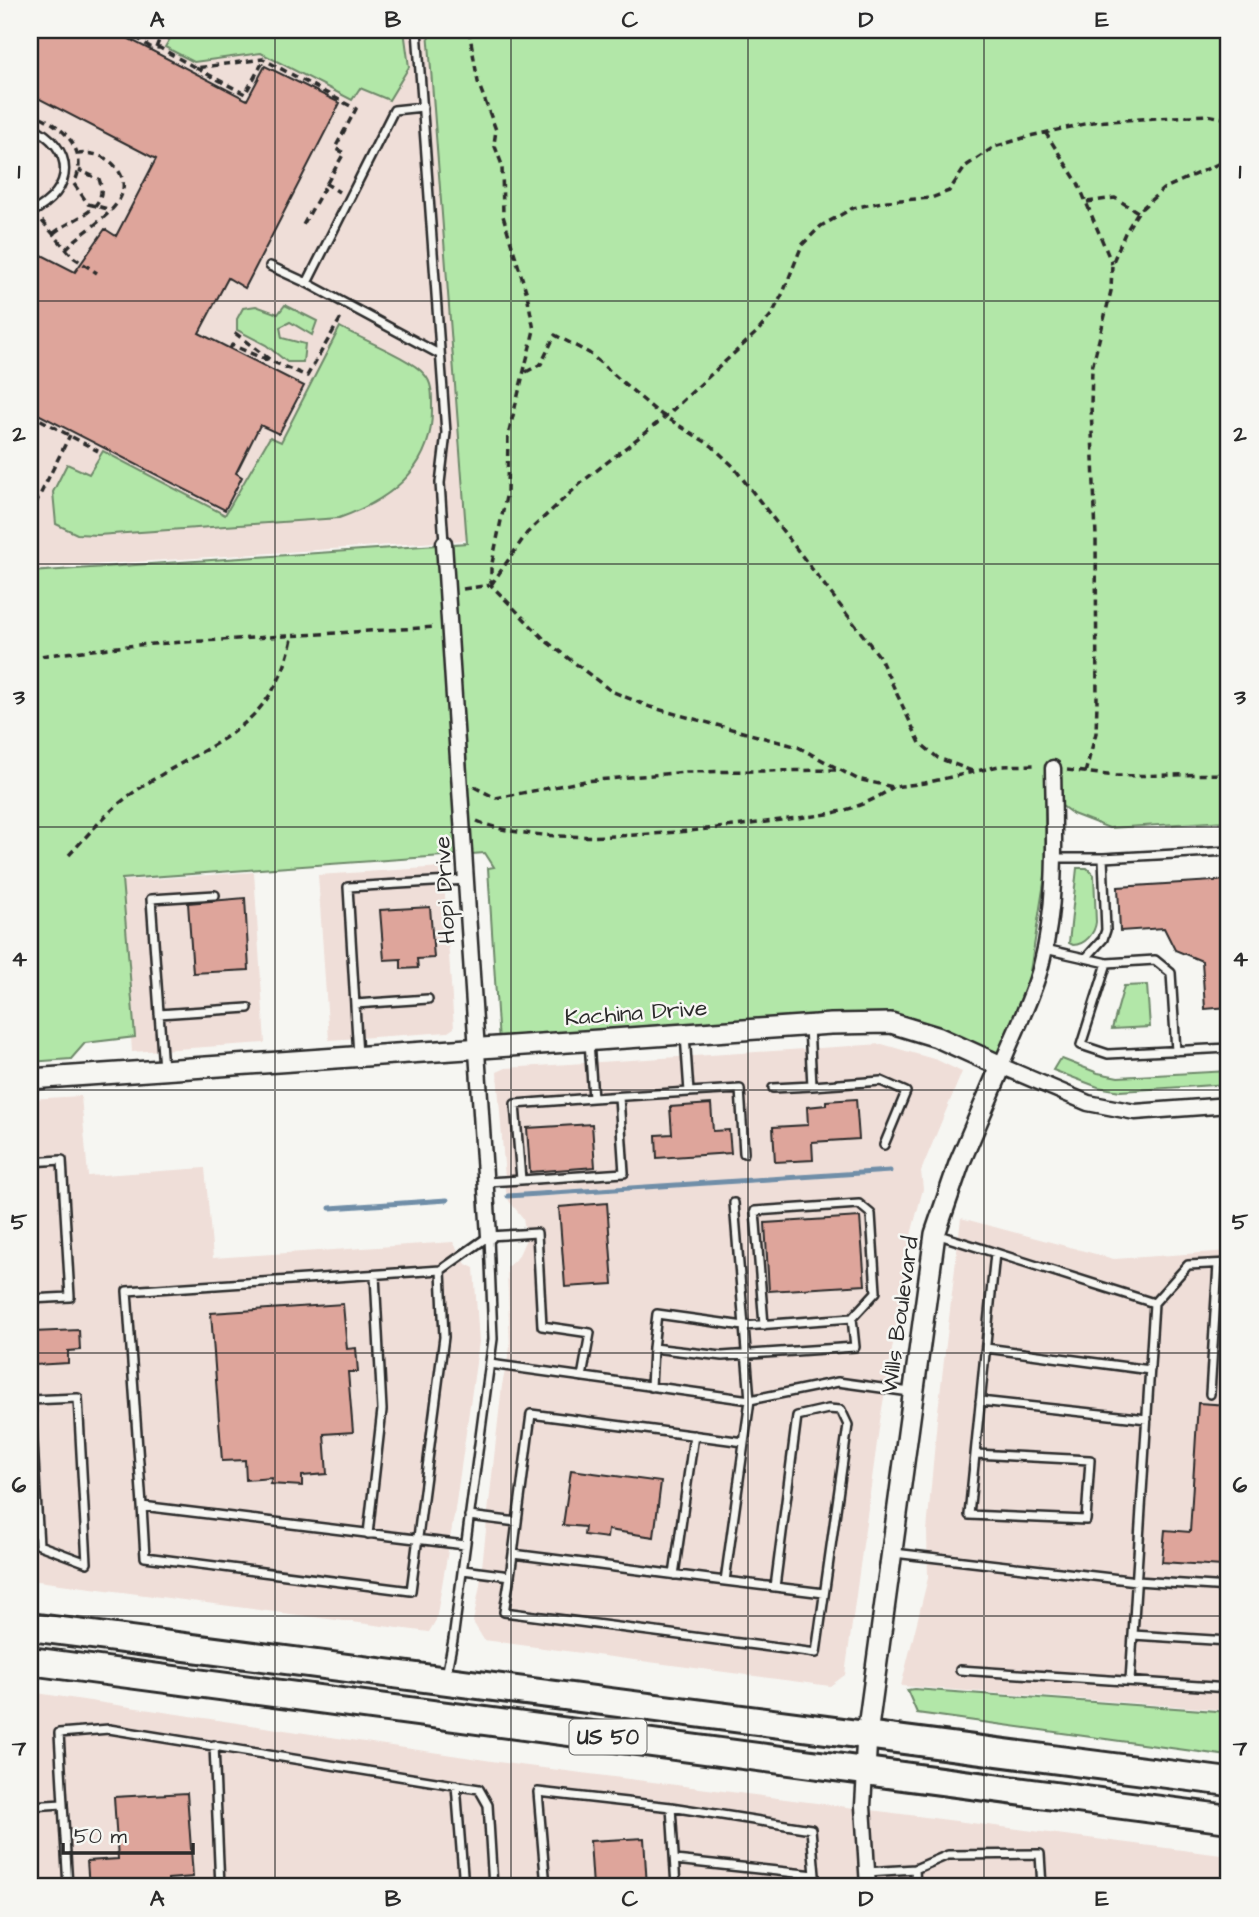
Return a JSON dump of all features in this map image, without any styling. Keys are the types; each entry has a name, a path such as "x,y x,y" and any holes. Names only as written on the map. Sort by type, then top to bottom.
{"highway":[{"name":"US 50","path":"30,1627 1229,1782"},
{"name":"US 50","path":"30,1661 1229,1819"}],"street":[{"name":"Hopi Drive","path":"444,543 458,779 468,880 489,1236"},
{"name":"Wills Boulevard","path":"868,1880 863,1806 867,1735 935,1234 959,1164 1040,970 1045,949 1054,858 1052,768"},
{"name":"Kachina Drive","path":"30,1079 809,1025 891,1024 937,1037 1088,1103 1135,1112 1229,1105"}],"lane":[{"path":"417,30 446,433 439,483 444,543"},
{"path":"307,284 394,110 423,107"},
{"path":"30,126 57,143 62,150 65,169 50,198 30,212"},
{"path":"271,266 439,355"},
{"path":"1054,858 1229,851"},
{"path":"1086,958 1103,939 1106,930 1103,858"},
{"path":"358,1057 348,887 468,880"},
{"path":"163,1070 151,899 215,895"},
{"path":"1045,949 1107,963 1155,960 1171,974 1176,1051"},
{"path":"1107,963 1081,1045 1108,1054 1229,1048"},
{"path":"355,1004 428,999"},
{"path":"159,1014 248,1008"},
{"path":"809,1025 813,1086"},
{"path":"685,1035 689,1092"},
{"path":"589,1041 593,1098"},
{"path":"773,1088 881,1081 906,1093 884,1146"},
{"path":"521,1180 515,1104 740,1089 744,1153"},
{"path":"486,1182 624,1173 619,1097"},
{"path":"30,1162 62,1160 70,1297 30,1299"},
{"path":"725,1581 750,1400 734,1203"},
{"path":"651,1387 657,1314 744,1326 764,1325 852,1318 876,1292 870,1214 859,1204 755,1211 764,1325"},
{"path":"441,1270 444,1337 411,1591 145,1557 127,1291 441,1270 489,1236 537,1233 542,1326 590,1333 582,1377"},
{"path":"935,1234 1154,1303"},
{"path":"444,1682 463,1570 493,1339 489,1236"},
{"path":"975,1454 1090,1460 1086,1520 969,1515 975,1454 981,1401 995,1253"},
{"path":"1130,1681 1154,1303 1188,1265 1229,1263"},
{"path":"1210,1394 1218,1264"},
{"path":"368,1534 382,1410 375,1275"},
{"path":"653,1348 722,1356 855,1347 852,1318"},
{"path":"986,1348 1150,1370"},
{"path":"490,1364 750,1400 838,1382 914,1393"},
{"path":"30,1391 30,1400 39,1545 87,1563 78,1398 30,1400"},
{"path":"981,1401 1147,1419"},
{"path":"744,1442 531,1414 504,1612 816,1653 848,1425 841,1410 797,1416 775,1587"},
{"path":"674,1575 694,1435"},
{"path":"142,1506 465,1545"},
{"path":"469,1516 517,1522"},
{"path":"893,1553 1137,1581 1229,1587"},
{"path":"513,1555 824,1593"},
{"path":"463,1570 510,1576"},
{"path":"1133,1635 1229,1641"},
{"path":"960,1670 1229,1688"},
{"path":"68,1887 59,1733 109,1729 479,1789 488,1805 493,1887"},
{"path":"214,1745 220,1887"},
{"path":"456,1785 464,1887"},
{"path":"546,1887 538,1792 671,1807 811,1829 815,1875 675,1860"},
{"path":"30,1807 63,1804"},
{"path":"671,1807 677,1887"},
{"path":"868,1880 915,1869 948,1855 1040,1854 1042,1887"},
{"path":"915,1869 916,1887"}],"path":[{"path":"126,30 245,94 264,60"},
{"path":"156,48 163,30"},
{"path":"469,30 478,82 496,130 494,144 502,165 503,216 532,314 534,330 526,372 508,436 507,492 491,568 491,585 546,641 611,691 674,715 798,747 857,779 893,787 1031,764 1115,776 1229,774"},
{"path":"140,38 142,32"},
{"path":"196,68 264,60 356,109 335,148 344,153 303,225"},
{"path":"447,592 491,585 527,533 582,482 665,417 772,314 802,245 821,226 853,208 887,201 931,198 949,191 966,166 994,147 1045,132 1093,121 1207,115 1229,119"},
{"path":"1045,132 1087,202 1112,264 1111,291 1092,368 1097,702 1096,733 1085,773"},
{"path":"66,249 112,210 121,192 121,178 115,166 94,154 77,155"},
{"path":"1112,264 1138,212 1163,189 1229,159"},
{"path":"54,233 94,207 101,195 99,179 79,170"},
{"path":"325,183 350,199"},
{"path":"74,184 83,200 94,207 112,210"},
{"path":"1087,202 1115,198 1138,212"},
{"path":"43,221 66,249 97,273"},
{"path":"230,349 232,345 307,376 348,305"},
{"path":"235,333 273,362"},
{"path":"526,372 541,364 555,335 589,353 665,417 712,446 732,465 879,656 920,743 938,758 974,772"},
{"path":"30,414 98,450"},
{"path":"30,515 70,435"},
{"path":"30,657 136,645 292,638 449,626"},
{"path":"69,855 126,799 226,738 260,711 278,687 292,638"},
{"path":"458,779 496,798 585,781 675,772 838,770"},
{"path":"463,815 495,829 527,834 565,836 650,832 820,816 877,799 893,787"}],"shaded area":[{"path":"30,30 428,30 467,540 30,569"},
{"path":"443,867 454,1028 448,1032 329,1040 318,875"},
{"path":"254,872 265,1043 132,1052 121,881"},
{"path":"882,1044 937,1060 962,1072 921,1171 923,1189 912,1231 880,1421 845,1675 830,1686 484,1640 473,1622 480,1585 502,1385 510,1348 507,1267 518,1257 526,1239 523,1218 509,1201 506,1192 497,1072 506,1068"},
{"path":"81,1096 88,1176 205,1168 213,1258 453,1242 466,1264 474,1268 479,1342 454,1516 436,1620 429,1632 30,1580 30,1099"},
{"path":"961,1218 1114,1259 1229,1251 1229,1710 901,1686 928,1578 927,1531 937,1419"},
{"path":"30,1692 512,1764 1229,1856 1229,1887 30,1887"}],"green space":[{"path":"175,30 227,30 227,34 282,30 404,30 409,67 389,100 360,88 352,100 261,53 194,62 165,47"},
{"path":"428,30 1229,30 1229,821 1109,828 1073,814 1058,803 1045,807 1046,870 1026,997 998,1056 904,1028 499,1043 488,868 494,867 485,853 122,879 135,1037 85,1043 71,1059 30,1062 30,572 467,543"},
{"path":"285,305 317,321 312,335 290,322 280,327 282,338 305,344 303,362 287,362 266,345 237,330 237,319 243,308 256,306 278,314"},
{"path":"340,327 418,368 430,386 430,430 425,448 405,479 391,491 358,511 339,518 98,535 77,534 56,524 53,492 67,464 89,474 103,451 225,515 270,437 281,442"},
{"path":"1077,868 1087,868 1094,875 1096,922 1089,938 1073,945 1069,943"},
{"path":"1147,985 1150,1027 1112,1029 1124,986"},
{"path":"1062,1059 1098,1073 1118,1077 1229,1071 1229,1084 1120,1091 1098,1087 1053,1070"},
{"path":"907,1690 1229,1712 1229,1756 917,1713"}],"building":[{"path":"30,30 112,30 247,100 265,66 340,103 245,288 228,278 199,333 304,386 279,434 260,425 236,473 242,477 225,510 30,410 30,249 75,272 105,229 116,236 156,159 30,94"},
{"path":"1229,880 1229,1007 1205,1009 1202,961 1175,950 1164,928 1120,931 1118,887"},
{"path":"245,898 249,970 193,973 188,903"},
{"path":"430,907 434,958 417,959 418,968 401,969 401,959 384,960 380,910"},
{"path":"856,1099 859,1139 812,1142 813,1160 775,1162 773,1127 808,1125 807,1107 826,1105 826,1101"},
{"path":"711,1104 713,1131 729,1130 731,1153 657,1158 656,1135 672,1134 670,1107"},
{"path":"592,1124 595,1167 530,1172 527,1128"},
{"path":"607,1203 613,1284 565,1287 559,1207"},
{"path":"860,1217 865,1285 769,1291 765,1223"},
{"path":"343,1304 347,1349 356,1348 358,1372 348,1372 353,1432 324,1434 327,1474 302,1476 302,1486 270,1484 272,1478 246,1480 245,1460 222,1461 211,1313"},
{"path":"79,1330 80,1350 68,1351 68,1363 34,1365 33,1332"},
{"path":"1198,1403 1229,1405 1229,1547 1223,1546 1222,1566 1162,1562 1165,1530 1190,1532"},
{"path":"571,1470 661,1482 654,1537 608,1530 607,1538 584,1535 585,1527 563,1525"},
{"path":"187,1793 193,1877 168,1879 168,1887 89,1887 87,1861 118,1859 114,1797"},
{"path":"644,1838 647,1887 593,1887 590,1841"}],"waterway":[{"path":"508,1196 890,1171"},
{"path":"330,1208 447,1200"}]}
